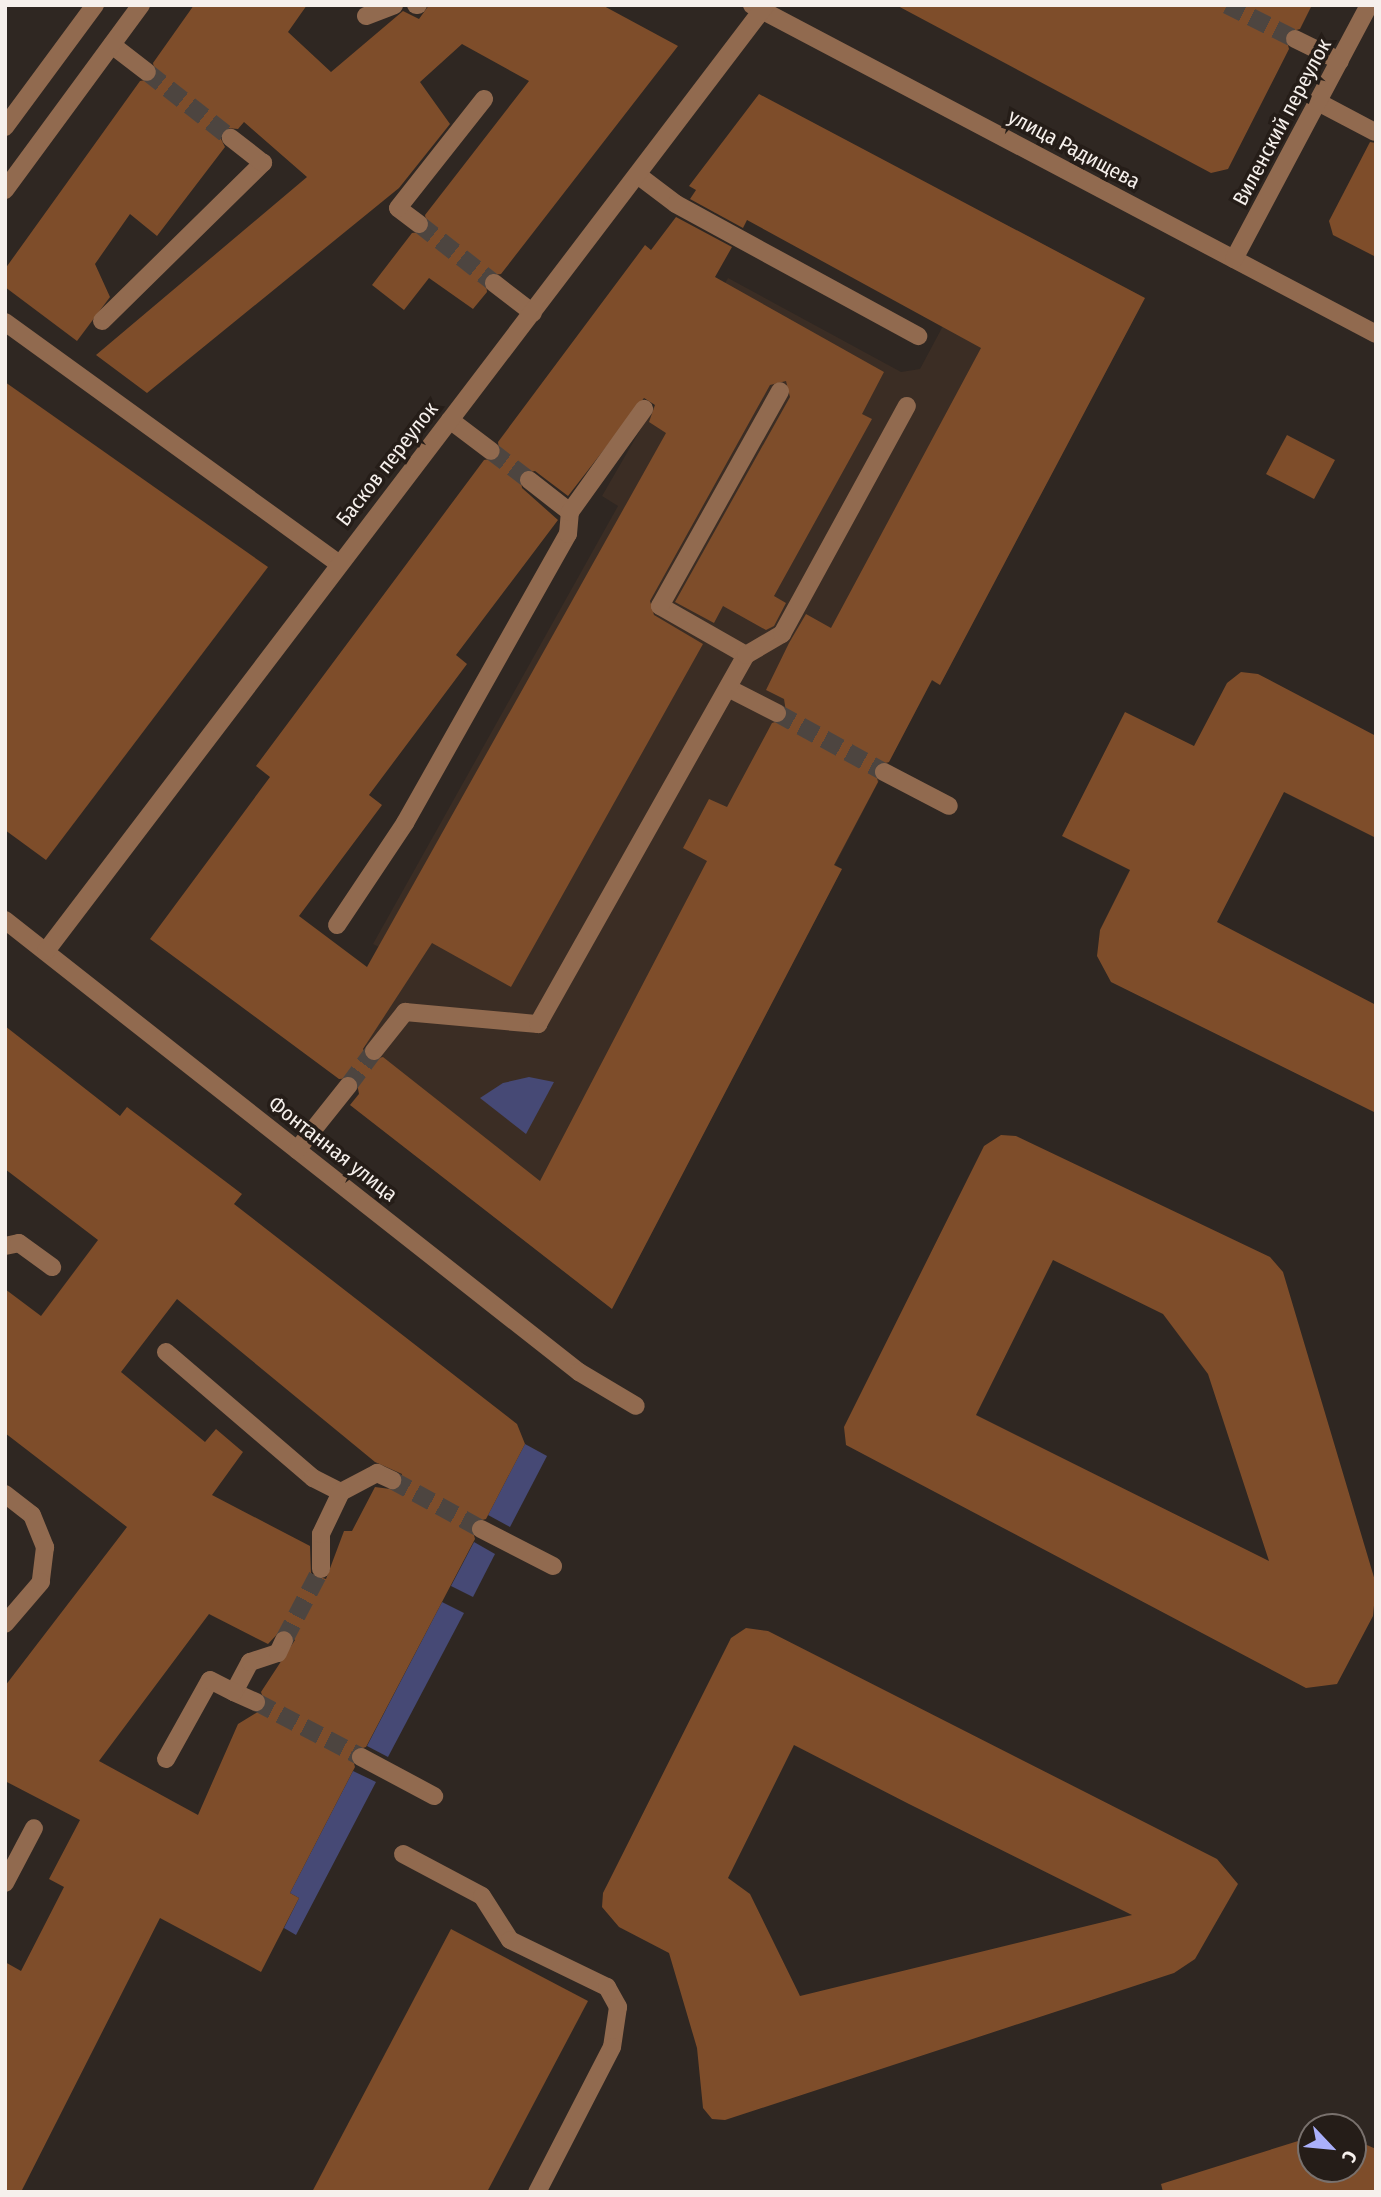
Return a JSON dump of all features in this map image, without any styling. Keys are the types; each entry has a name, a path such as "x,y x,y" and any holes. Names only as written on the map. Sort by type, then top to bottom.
{"street":[{"path":"5,127 95,5"},
{"path":"5,190 141,5"},
{"path":"366,16 394,5"},
{"name":"Виленский переулок","path":"1234,260 1369,5"},
{"name":"Басков переулок","path":"46,951 339,564 639,176 760,7"},
{"name":"улица Радищева","path":"760,7 1376,334"},
{"path":"1294,39 1340,61"},
{"path":"112,45 147,72"},
{"path":"419,224 398,208 484,99"},
{"path":"1318,102 1375,132"},
{"path":"102,321 182,249 263,163 232,138"},
{"path":"639,176 676,204 918,335"},
{"path":"494,283 533,313"},
{"path":"5,323 339,564"},
{"path":"746,655 660,606 780,391"},
{"path":"374,1051 405,1012 538,1024 746,655 782,634 907,406"},
{"path":"337,926 425,787 568,534 570,512 644,409"},
{"path":"450,420 491,451"},
{"path":"529,480 570,512"},
{"path":"728,688 777,713"},
{"path":"884,772 949,806"},
{"name":"Фонтанная улица","path":"6,921 579,1372 636,1406"},
{"path":"297,1150 348,1086"},
{"path":"5,1246 19,1243 52,1267"},
{"path":"166,1352 313,1478 341,1492"},
{"path":"321,1569 321,1534 341,1492 377,1472 392,1480"},
{"path":"5,1494 32,1515 45,1546 41,1583 5,1624"},
{"path":"481,1529 553,1566"},
{"path":"234,1692 250,1662 278,1653 284,1640"},
{"path":"166,1759 210,1680 256,1702"},
{"path":"361,1757 433,1796"},
{"path":"5,1882 34,1828"},
{"path":"403,1854 482,1896 506,1948 607,1987 618,2007 612,2047 537,2192"}],"shaded area":[{"path":"999,221 1145,298 940,685 932,681 912,718 835,865 842,869 612,1309 350,1105 385,1059 365,1044 381,948 373,944 618,506 602,496 728,278 901,372 920,369"},
{"path":"529,1077 554,1082 526,1134 480,1098 503,1083"},
{"path":"525,1444 547,1456 510,1527 488,1515"},
{"path":"474,1542 495,1554 473,1597 451,1586"},
{"path":"442,1602 464,1613 388,1757 367,1746"},
{"path":"353,1771 376,1782 296,1935 284,1928 299,1898 290,1893"}],"building":[{"path":"194,5 307,5 288,32 331,72 403,11 419,19 429,5 602,5 678,46 501,274 485,276 487,292 473,309 429,278 404,310 372,285 412,233 428,231 425,215 529,81 462,44 420,82 450,124 399,188 147,393 96,355 307,177 244,122 238,129 226,128 220,137 225,147 157,236 130,214 95,264 110,297 77,341 5,287 5,269 140,81 156,78 153,63"},
{"path":"896,5 1312,5 1300,29 1285,33 1289,49 1228,169 1211,173"},
{"path":"759,94 1145,298 940,685 932,680 889,762 874,766 878,782 834,865 842,869 612,1309 350,1105 359,1094 356,1078 339,1079 150,939 270,777 256,766 484,460 500,457 498,442 645,245 651,250 676,217 732,247 715,277 884,372 862,414 872,419 774,596 786,603 774,626 766,630 723,606 714,623 675,602 790,397 786,381 770,385 650,601 654,615 703,644 511,987 432,943 363,1049 368,1060 383,1057 540,1181 707,861 683,848 709,799 727,807 772,723 787,718 784,699 766,690 789,643 806,614 831,628 981,348 747,220 743,228 690,199 696,190 689,186","holes":["644,398 655,405 649,422 666,433 367,967 299,916 382,805 369,795 467,664 456,655 558,520 522,488 520,474 535,471 568,496"]},
{"path":"1370,142 1376,143 1376,257 1333,235 1329,221"},
{"path":"5,382 268,567 46,860 5,830"},
{"path":"1287,435 1335,460 1314,499 1266,474"},
{"path":"1241,672 1258,674 1376,736 1376,838 1284,792 1217,922 1376,1005 1376,1113 1111,982 1097,956 1100,930 1130,870 1062,836 1125,712 1194,746 1227,683"},
{"path":"5,1026 120,1116 127,1107 242,1194 234,1204 517,1424 525,1444 486,1519 471,1523 475,1539 366,1747 351,1752 355,1767 290,1893 299,1898 261,1972 160,1918 21,2192 5,2192 5,1962 21,1971 64,1887 49,1879 80,1820 5,1781 5,1686 127,1527 5,1433 5,1289 41,1316 98,1240 5,1169","holes":["177,1299 375,1462 402,1474 398,1490 375,1487 352,1531 344,1531 326,1579 311,1574 310,1546 212,1495 243,1452 216,1429 205,1442 121,1372","209,1614 268,1644 282,1629 295,1640 261,1692 266,1707 238,1724 198,1815 99,1761"]},
{"path":"1001,1135 1016,1136 1270,1257 1283,1272 1376,1584 1373,1616 1337,1684 1306,1688 846,1445 844,1427 984,1146","holes":["1053,1260 1163,1314 1208,1374 1269,1561 976,1415"]},
{"path":"746,1628 768,1631 1217,1859 1238,1884 1195,1959 1174,1973 725,2120 712,2119 703,2108 697,2048 669,1953 619,1927 602,1907 603,1893 731,1638","holes":["794,1745 1132,1915 800,1996 750,1894 728,1878"]},
{"path":"451,1929 588,2001 487,2192 312,2192"},
{"path":"1297,2141 1297,2183 1367,2183 1367,2145 1376,2149 1376,2192 1163,2192 1161,2184"}],"tunnel":[{"path":"1227,5 1295,39"},
{"path":"147,72 231,138"},
{"path":"419,224 494,283"},
{"path":"491,451 529,480"},
{"path":"777,713 884,772"},
{"path":"348,1086 374,1051"},
{"path":"392,1480 481,1529"},
{"path":"284,1640 321,1569"},
{"path":"256,1702 361,1757"}]}
